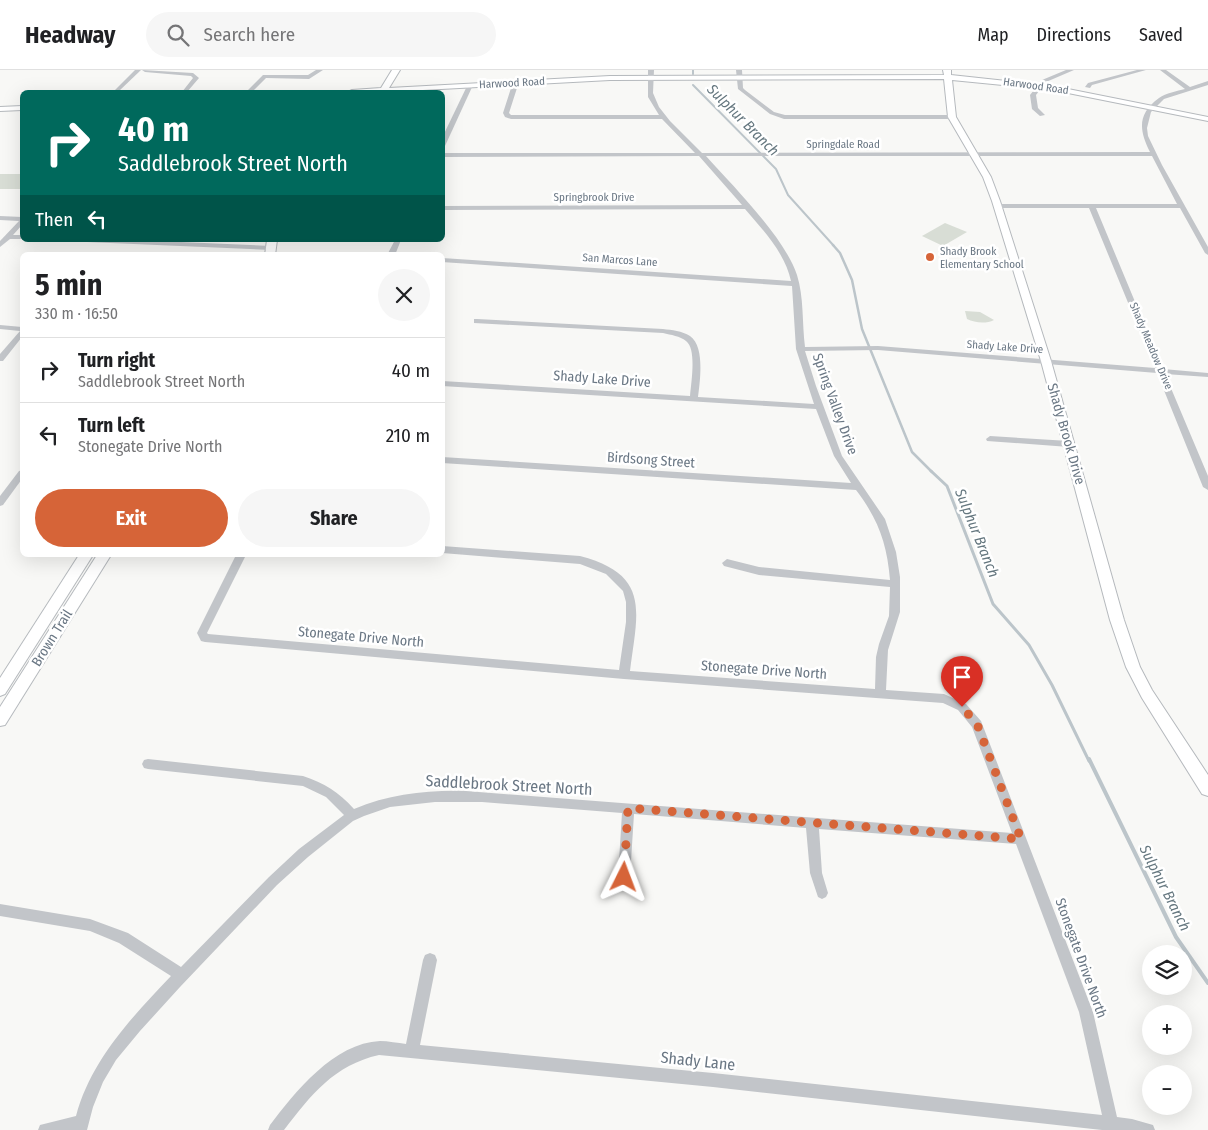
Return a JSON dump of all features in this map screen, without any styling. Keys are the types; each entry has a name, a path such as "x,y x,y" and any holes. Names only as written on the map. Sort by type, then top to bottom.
{"main road":[{"path":"384,90 396,70"},
{"name":"Harwood Road","path":"426,90 650,77 947,77 1038,88 1208,119"},
{"name":"Harwood Road","path":"445,92 469,88 514,88 650,77"},
{"name":"Shady Brook Drive","path":"947,77 952,117 989,180 998,206 1046,361 1117,620 1133,666 1147,694 1207,787"},
{"path":"0,103 20,102"},
{"path":"0,109 20,108"},
{"name":"Harwood Road","path":"1151,110 1208,125"},
{"name":"Brown Trail","path":"0,690 85,557"},
{"name":"Brown Trail","path":"0,720 103,557"}],"street":[{"path":"117,90 138,70"},
{"path":"145,70 193,75 196,78 186,90"},
{"path":"251,90 265,76 309,77 320,70"},
{"path":"1042,115 1035,109 1033,95 1038,88 1053,76 1071,70"},
{"path":"1088,87 1090,84 1143,70"},
{"path":"1163,70 1189,89"},
{"path":"739,76 743,91 779,116 952,117"},
{"name":"Spring Valley Drive","path":"650,77 652,101 700,154 786,257 796,284 800,349 820,407 838,456 857,487 881,520 888,539 895,584 895,613 884,644 880,670 881,693"},
{"path":"1208,83 1162,98 1144,121 1144,136 1208,253"},
{"path":"445,140 469,88"},
{"path":"514,88 506,113 507,116 511,117 665,117"},
{"name":"Springdale Road","path":"445,155 1154,154"},
{"path":"998,206 1183,206"},
{"name":"Springbrook Drive","path":"445,208 745,207"},
{"name":"Shady Meadow Drive","path":"1092,207 1162,371 1208,487"},
{"path":"0,218 20,221"},
{"path":"0,245 20,223"},
{"path":"8,237 20,237"},
{"path":"133,242 271,248"},
{"name":"San Marcos Lane","path":"445,260 796,284"},
{"path":"477,321 663,331 680,334 689,339 694,347 694,399"},
{"path":"0,327 20,329"},
{"path":"0,359 20,335"},
{"name":"Shady Lake Drive","path":"800,349 878,348 1208,375"},
{"name":"Shady Lake Drive","path":"445,383 820,407"},
{"path":"990,439 1069,444"},
{"name":"Birdsong Street","path":"445,460 857,487"},
{"path":"0,503 20,476"},
{"path":"445,549 580,560 601,566 626,588 631,602 624,675"},
{"name":"Stonegate Drive North","path":"239,557 202,633 205,638 624,675 881,693 944,699 957,704 971,715 977,724 1086,1012 1112,1127"},
{"path":"727,563 759,571 895,584"},
{"path":"148,764 303,781 318,786 336,796 352,816"},
{"name":"Saddlebrook Street North","path":"80,1126 92,1087 103,1068 137,1024 260,893 295,860 352,816 401,798 449,795 1021,839"},
{"path":"624,877 628,808"},
{"path":"812,822 816,872 822,893"},
{"path":"0,910 90,926 123,938 182,975"},
{"path":"412,1050 430,960"},
{"name":"Shady Lane","path":"275,1130 312,1086 342,1059 365,1049 379,1048 723,1081 1148,1130"},
{"path":"44,1130 80,1126"}],"shaded area":[{"path":"0,174 20,174 20,189 0,189"},
{"path":"945,223 967,232 943,246 922,236"},
{"path":"965,311 980,312 994,320 984,322 973,321 967,319"}],"waterway":[{"name":"Sulphur Branch","path":"693,85 776,169 788,195 834,246"},
{"name":"Sulphur Branch","path":"833,245 840,253 852,280 862,329 912,452 931,471"},
{"name":"Sulphur Branch","path":"931,471 947,486 993,604 1029,645 1052,685 1089,761"},
{"name":"Sulphur Branch","path":"1089,759 1176,937 1208,983"}],"place":[{"name":"Shady Brook Elementary School","path":"930,257"}],"route":[{"path":"624,877 628,808 1021,839 977,724 962,707"}]}
